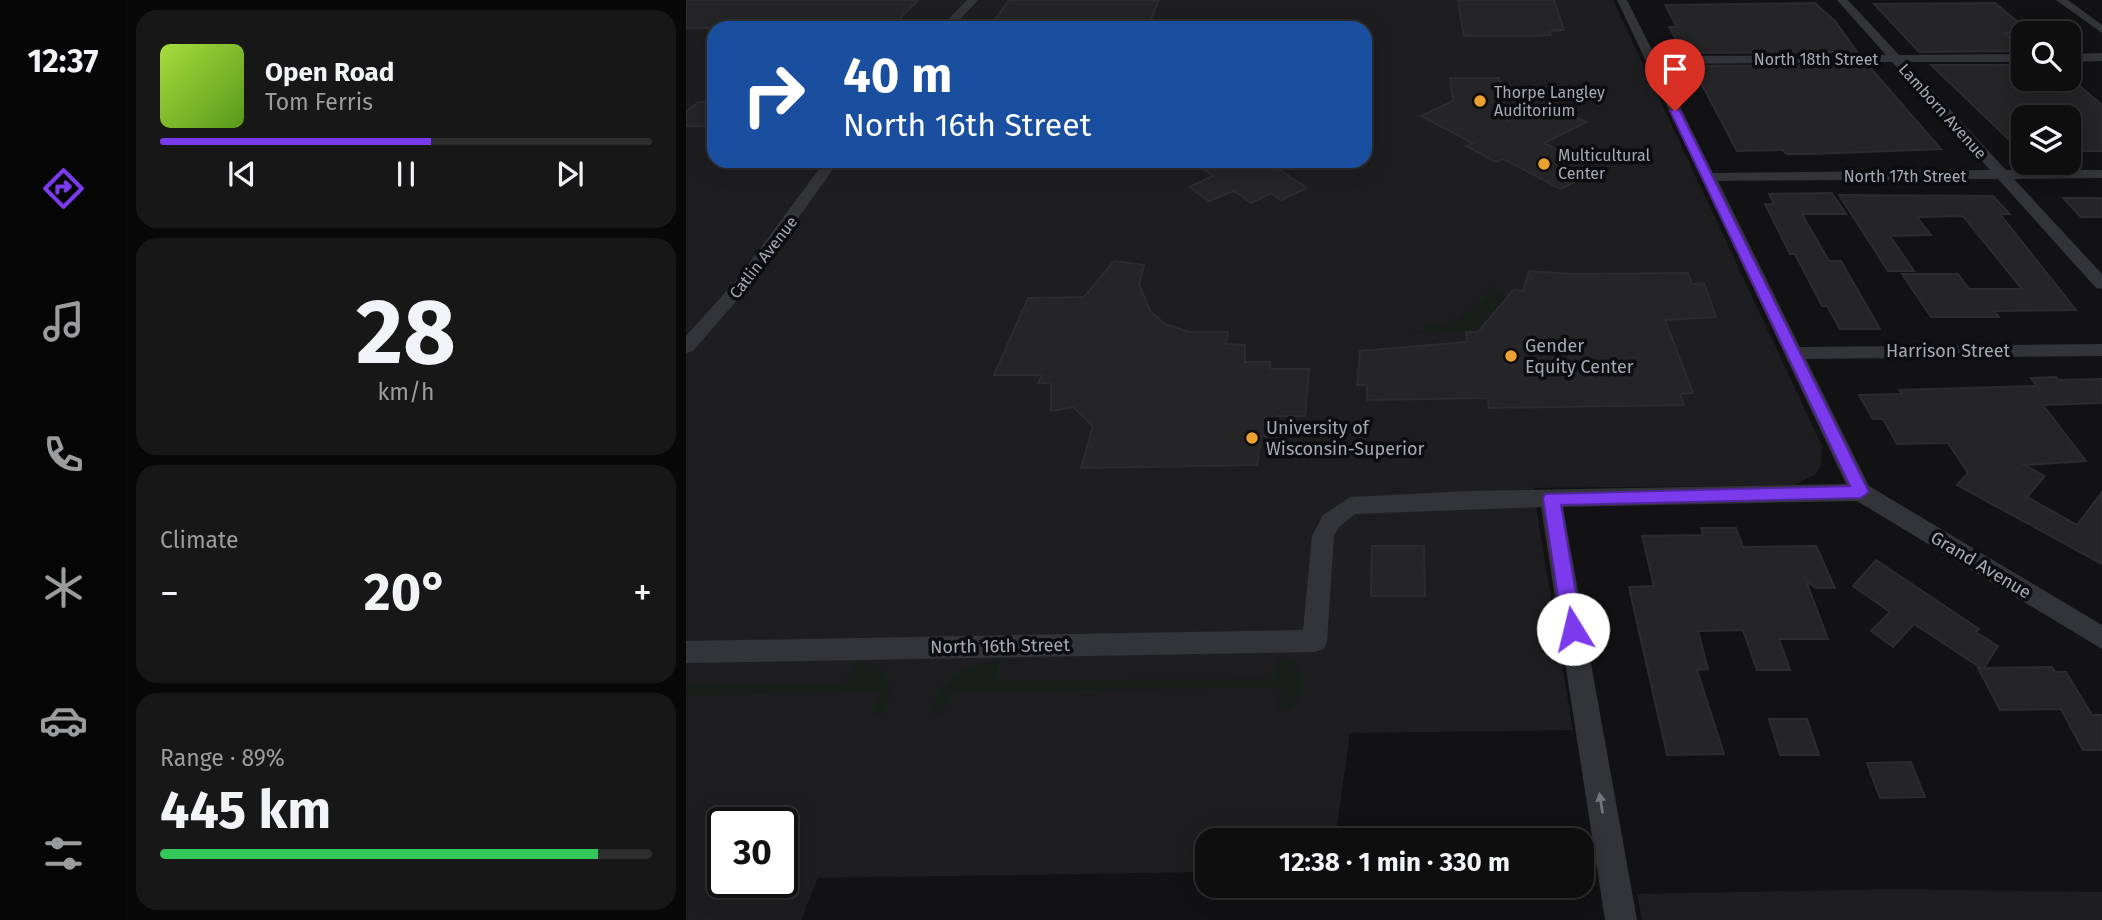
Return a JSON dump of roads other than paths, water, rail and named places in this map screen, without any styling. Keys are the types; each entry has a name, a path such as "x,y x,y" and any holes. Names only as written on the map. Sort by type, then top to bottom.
{"street":[{"path":"940,21 955,0"},
{"path":"952,21 972,0"},
{"path":"1621,920 1551,498 1861,492 1622,0"},
{"name":"Lamborn Avenue","path":"1842,0 2102,284"},
{"path":"2061,0 2102,30"},
{"path":"2081,58 2102,57"},
{"name":"North 18th Street","path":"1651,60 2011,58"},
{"name":"Catlin Avenue","path":"686,347 725,306 774,246 827,168"},
{"name":"North 17th Street","path":"1708,177 2102,174"},
{"name":"Harrison Street","path":"1793,353 2102,350"},
{"name":"Grand Avenue","path":"1861,492 2102,638"},
{"name":"North 16th Street","path":"686,652 1315,641 1325,530 1341,511 1361,505 1551,498"}],"place":[{"name":"Thorpe Langley Auditorium","path":"1480,101"},
{"name":"Multicultural Center","path":"1544,164"},
{"name":"Gender Equity Center","path":"1511,356"},
{"name":"University of Wisconsin-Superior","path":"1252,438"}]}
